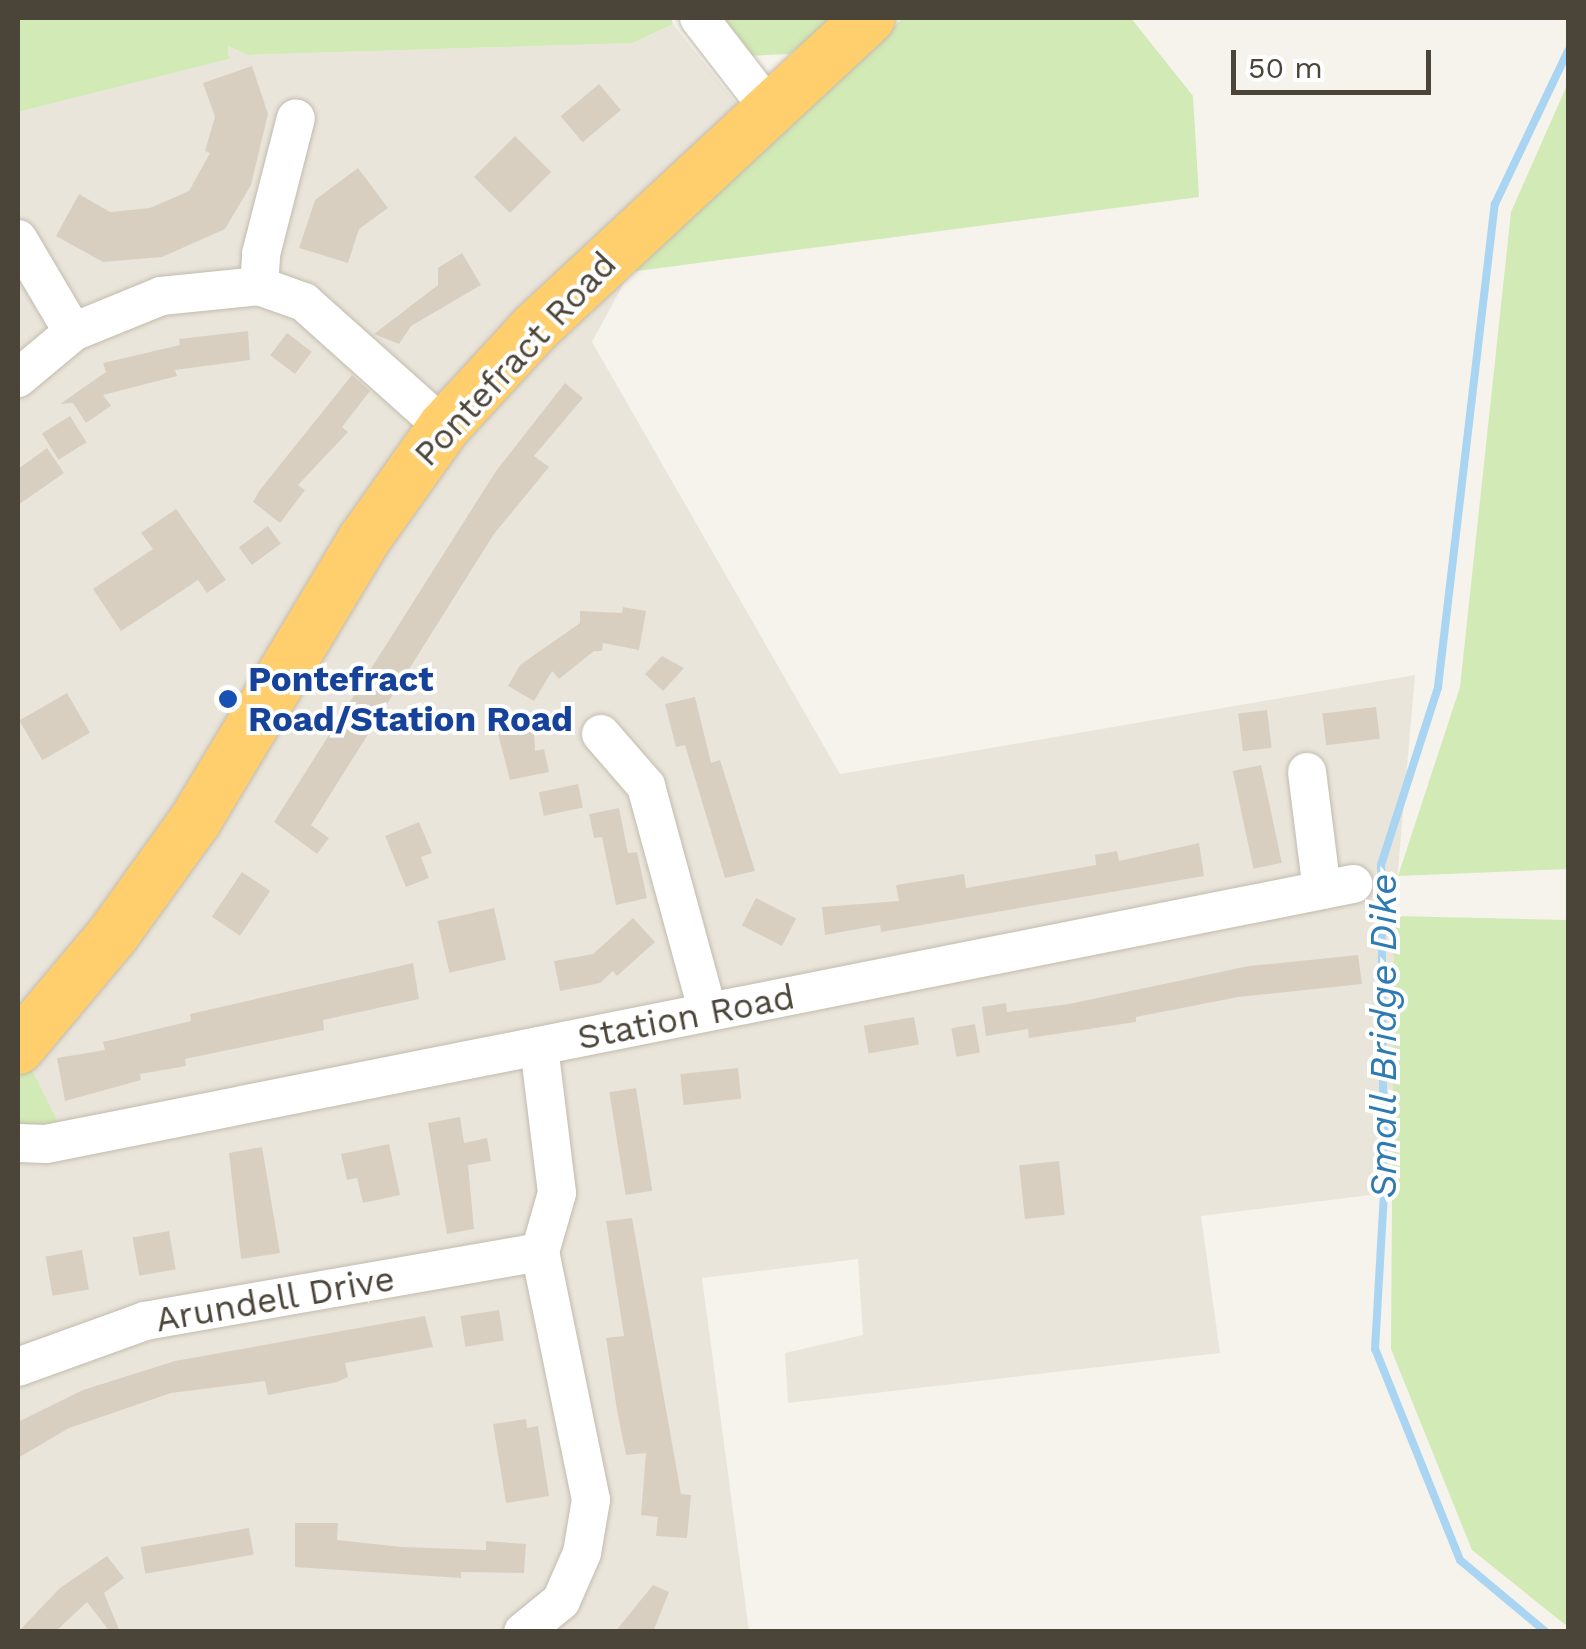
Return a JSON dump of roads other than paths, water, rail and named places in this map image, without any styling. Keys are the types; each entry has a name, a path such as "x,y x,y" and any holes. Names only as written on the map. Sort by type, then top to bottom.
{"highway":[{"name":"Pontefract Road","path":"18,1048 175,850 284,682 362,541 444,426 535,328 870,18"}],"street":[{"path":"699,18 757,92"},
{"path":"259,286 260,254 296,118"},
{"path":"18,239 73,332"},
{"path":"18,378 73,332 161,296 259,286 304,302 444,426"},
{"path":"602,734 646,786 708,1012"},
{"name":"Station Road","path":"18,1143 46,1144 1338,887 1326,820 1307,772"},
{"path":"523,1632 561,1601 582,1554 591,1500 540,1252 557,1193 539,1046"},
{"name":"Arundell Drive","path":"18,1367 144,1322 540,1252"}],"waterway":[{"name":"Small Bridge Dike","path":"1546,1632 1460,1560 1375,1349 1384,1194 1381,865 1438,687 1495,204 1568,51"}],"place":[{"name":"Pontefract Road/Station Road","path":"228,699"}]}
